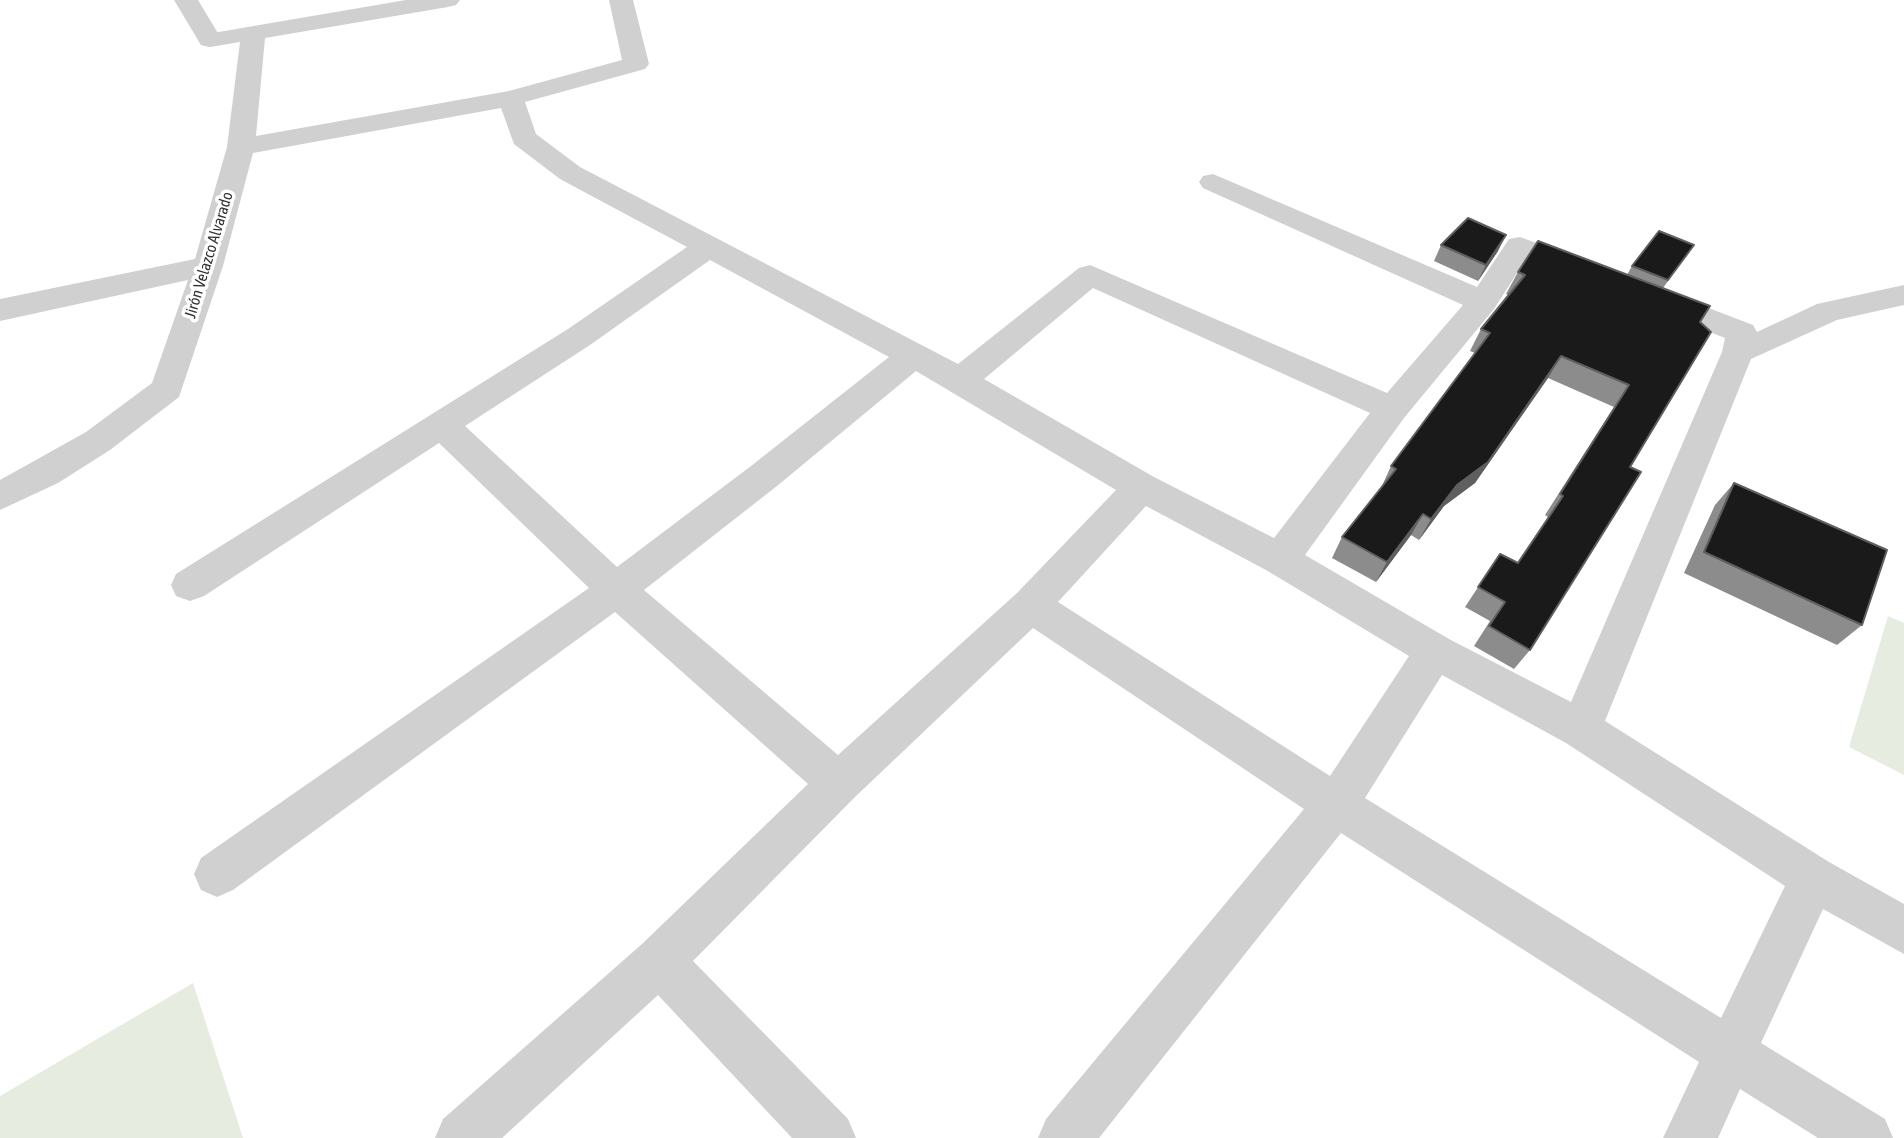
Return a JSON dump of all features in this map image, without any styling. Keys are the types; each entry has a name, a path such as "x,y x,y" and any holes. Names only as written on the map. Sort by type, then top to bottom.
{"street":[{"path":"186,0 210,40 448,0"},
{"path":"241,147 511,98 636,64 621,0"},
{"name":"Jirón Velazco Alvarado","path":"0,496 44,474 98,441 167,389 208,266 241,147 253,33"},
{"path":"511,98 524,138 570,173 960,380 1141,486 1280,559 1435,651 1581,729 1813,878 1904,930"},
{"path":"1213,182 1483,302"},
{"path":"190,585 579,337 709,246"},
{"path":"1280,559 1392,410 1483,302 1520,246 1742,333 1738,352 1581,729"},
{"path":"0,310 208,266"},
{"path":"960,380 1090,275 1392,410"},
{"path":"1738,352 1828,311 1904,295"},
{"path":"217,874 616,590 764,476 912,356"},
{"path":"441,424 616,590 839,783"},
{"path":"462,1138 659,961 839,783 1031,605 1141,486"},
{"path":"1031,605 1336,805 1866,1138"},
{"path":"1065,1138 1336,805 1435,651"},
{"path":"1690,1138 1813,878"},
{"path":"659,961 829,1138"}],"shaded area":[{"path":"1888,616 1904,623 1904,775 1849,747"},
{"path":"193,983 243,1138 0,1138 0,1096"}],"building":[{"path":"1468,218 1506,235 1486,265 1441,245"},
{"path":"1659,231 1694,245 1668,280 1632,266"},
{"path":"1538,241 1710,306 1700,322 1711,332 1630,467 1641,472 1530,650 1489,626 1505,602 1478,587 1500,554 1518,563 1563,496 1560,494 1629,385 1561,356 1488,462 1457,485 1431,519 1423,514 1387,562 1342,537 1396,469 1391,466 1490,333 1481,329 1525,275 1518,272"},
{"path":"1734,483 1887,550 1862,625 1704,552"}]}
